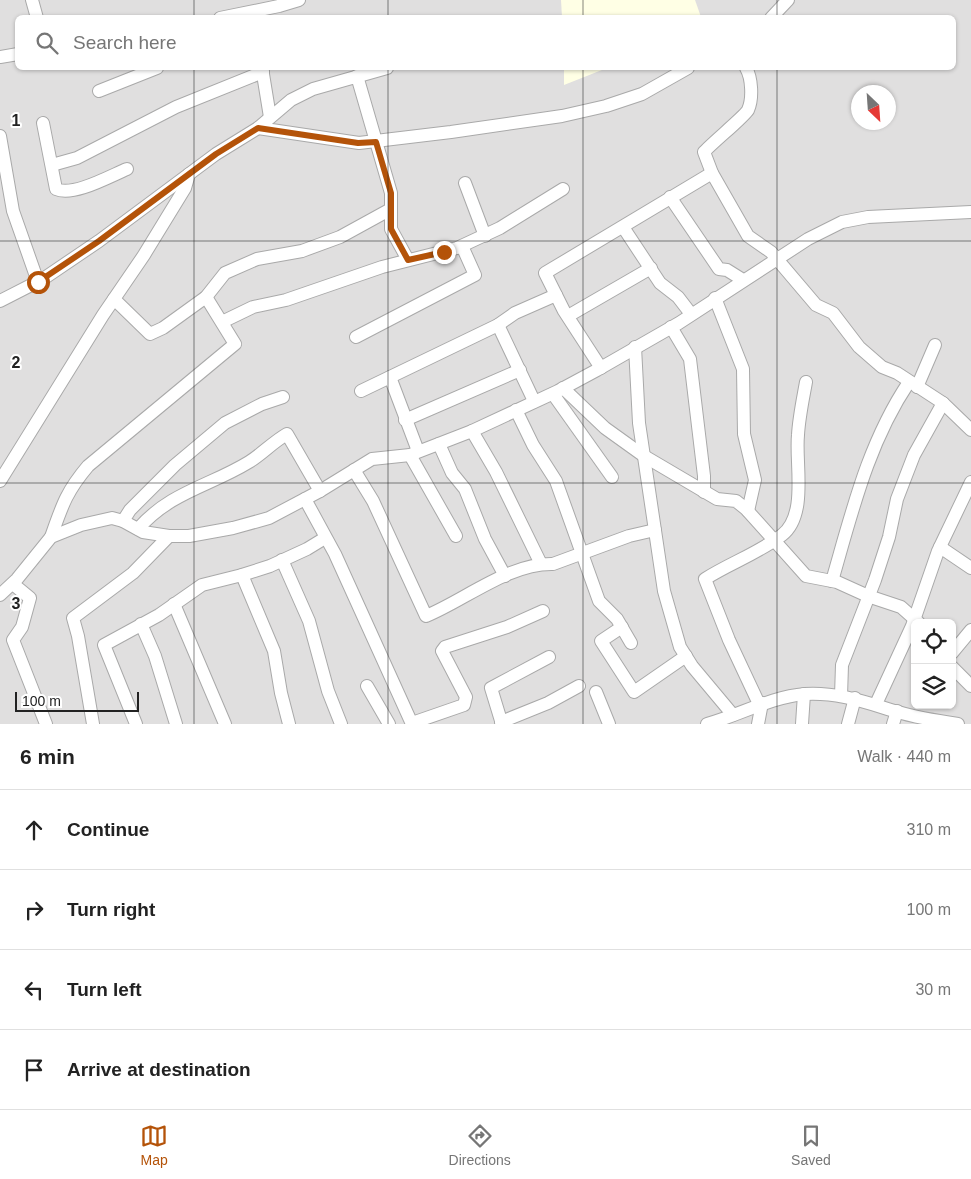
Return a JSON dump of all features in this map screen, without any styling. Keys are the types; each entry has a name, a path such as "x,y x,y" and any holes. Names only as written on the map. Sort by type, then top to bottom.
{"street":[{"path":"32,0 36,15"},
{"path":"231,15 299,0"},
{"path":"774,15 788,0"},
{"path":"0,57 15,54"},
{"path":"99,91 151,70"},
{"path":"52,165 76,158 185,103 263,70 270,117"},
{"path":"0,301 38,282 99,241 189,174 258,128 291,100 313,88 380,70"},
{"path":"258,128 358,143 376,142 562,116 606,106 642,94 684,70"},
{"path":"747,70 750,75 750,101 747,112 704,152 712,173 748,236 764,246 777,259 816,305 832,313 858,347 882,366 943,403 971,430"},
{"path":"357,76 391,193 391,229 408,260"},
{"path":"43,124 56,190 63,192 78,190 127,169"},
{"path":"0,136 13,211 38,282"},
{"path":"601,368 568,316 546,273 712,173"},
{"path":"0,481 185,188 189,174"},
{"path":"464,182 485,236"},
{"path":"222,322 253,307 286,300 325,285 462,246 485,236 563,189"},
{"path":"670,197 718,269 727,270 743,280"},
{"path":"114,300 150,334 163,328 206,297 225,273 256,260 302,252 340,238 391,209"},
{"path":"51,537 101,519 112,518 123,521 138,529 169,536 204,534 269,518 320,491 372,459 414,453 439,444 472,431 558,391 671,327 808,239 842,222 868,217 941,215 971,212"},
{"path":"623,227 660,282 678,297 691,314"},
{"path":"356,337 475,275 462,246"},
{"path":"568,316 651,268"},
{"path":"361,391 498,325 515,313 556,295"},
{"path":"0,595 13,584 51,537 62,502 71,486 88,466 235,344 206,297"},
{"path":"715,298 743,369 744,434 755,480 748,511"},
{"path":"498,325 534,401"},
{"path":"671,327 690,358 704,476 704,492"},
{"path":"832,581 869,457 893,405 913,384 935,345"},
{"path":"635,347 635,382 664,591 680,647 733,715"},
{"path":"405,420 520,370"},
{"path":"390,377 414,453 456,536"},
{"path":"758,724 760,704 728,640 705,579 773,540 790,527 796,509 799,462 797,438 806,382"},
{"path":"558,391 644,456 717,499 736,501 748,511 806,576 832,581 901,607 916,619"},
{"path":"558,391 612,477"},
{"path":"123,521 175,465 225,423 262,404 283,397"},
{"path":"840,696 842,665 889,537 897,499 914,455 943,403"},
{"path":"516,410 533,446 556,481 599,601 609,608 630,643"},
{"path":"472,431 496,472 541,564"},
{"path":"138,529 148,517 168,503 249,462 287,434 320,491"},
{"path":"439,444 452,473 465,489 486,539 505,576"},
{"path":"354,470 373,501 426,616 505,576 541,564 553,564 629,536 655,530"},
{"path":"917,619 940,547 966,506 971,482"},
{"path":"305,499 351,588 412,724 464,705 466,698 442,652 445,647 498,630 543,611"},
{"path":"93,724 78,636 73,618 132,572 169,536"},
{"path":"136,724 104,645 174,604 202,585 242,575 282,560 325,538"},
{"path":"940,547 971,568"},
{"path":"282,560 309,621 328,691 341,724"},
{"path":"242,575 274,651 289,724"},
{"path":"13,584 30,598 22,626 13,640 46,724"},
{"path":"174,604 190,635 225,724"},
{"path":"141,624 155,656 176,724"},
{"path":"622,627 601,641 634,692 686,656"},
{"path":"956,648 971,630"},
{"path":"876,704 911,632"},
{"path":"549,657 491,688 501,723 548,703 579,686"},
{"path":"956,671 971,686"},
{"path":"367,686 389,724"},
{"path":"596,692 609,724"},
{"path":"802,724 804,694"},
{"path":"707,724 720,722 760,704 804,694 855,698 876,704 895,718 958,724"},
{"path":"848,724 855,698"}],"shaded area":[{"path":"0,0 971,0 971,724 0,724"},
{"path":"561,0 695,0 700,15 562,15"},
{"path":"564,70 602,70 564,85"}],"route":[{"path":"38,282 99,241 216,154 258,128 358,143 376,142 382,158 382,168 391,193 390,222 398,245 408,260 444,252"}]}
